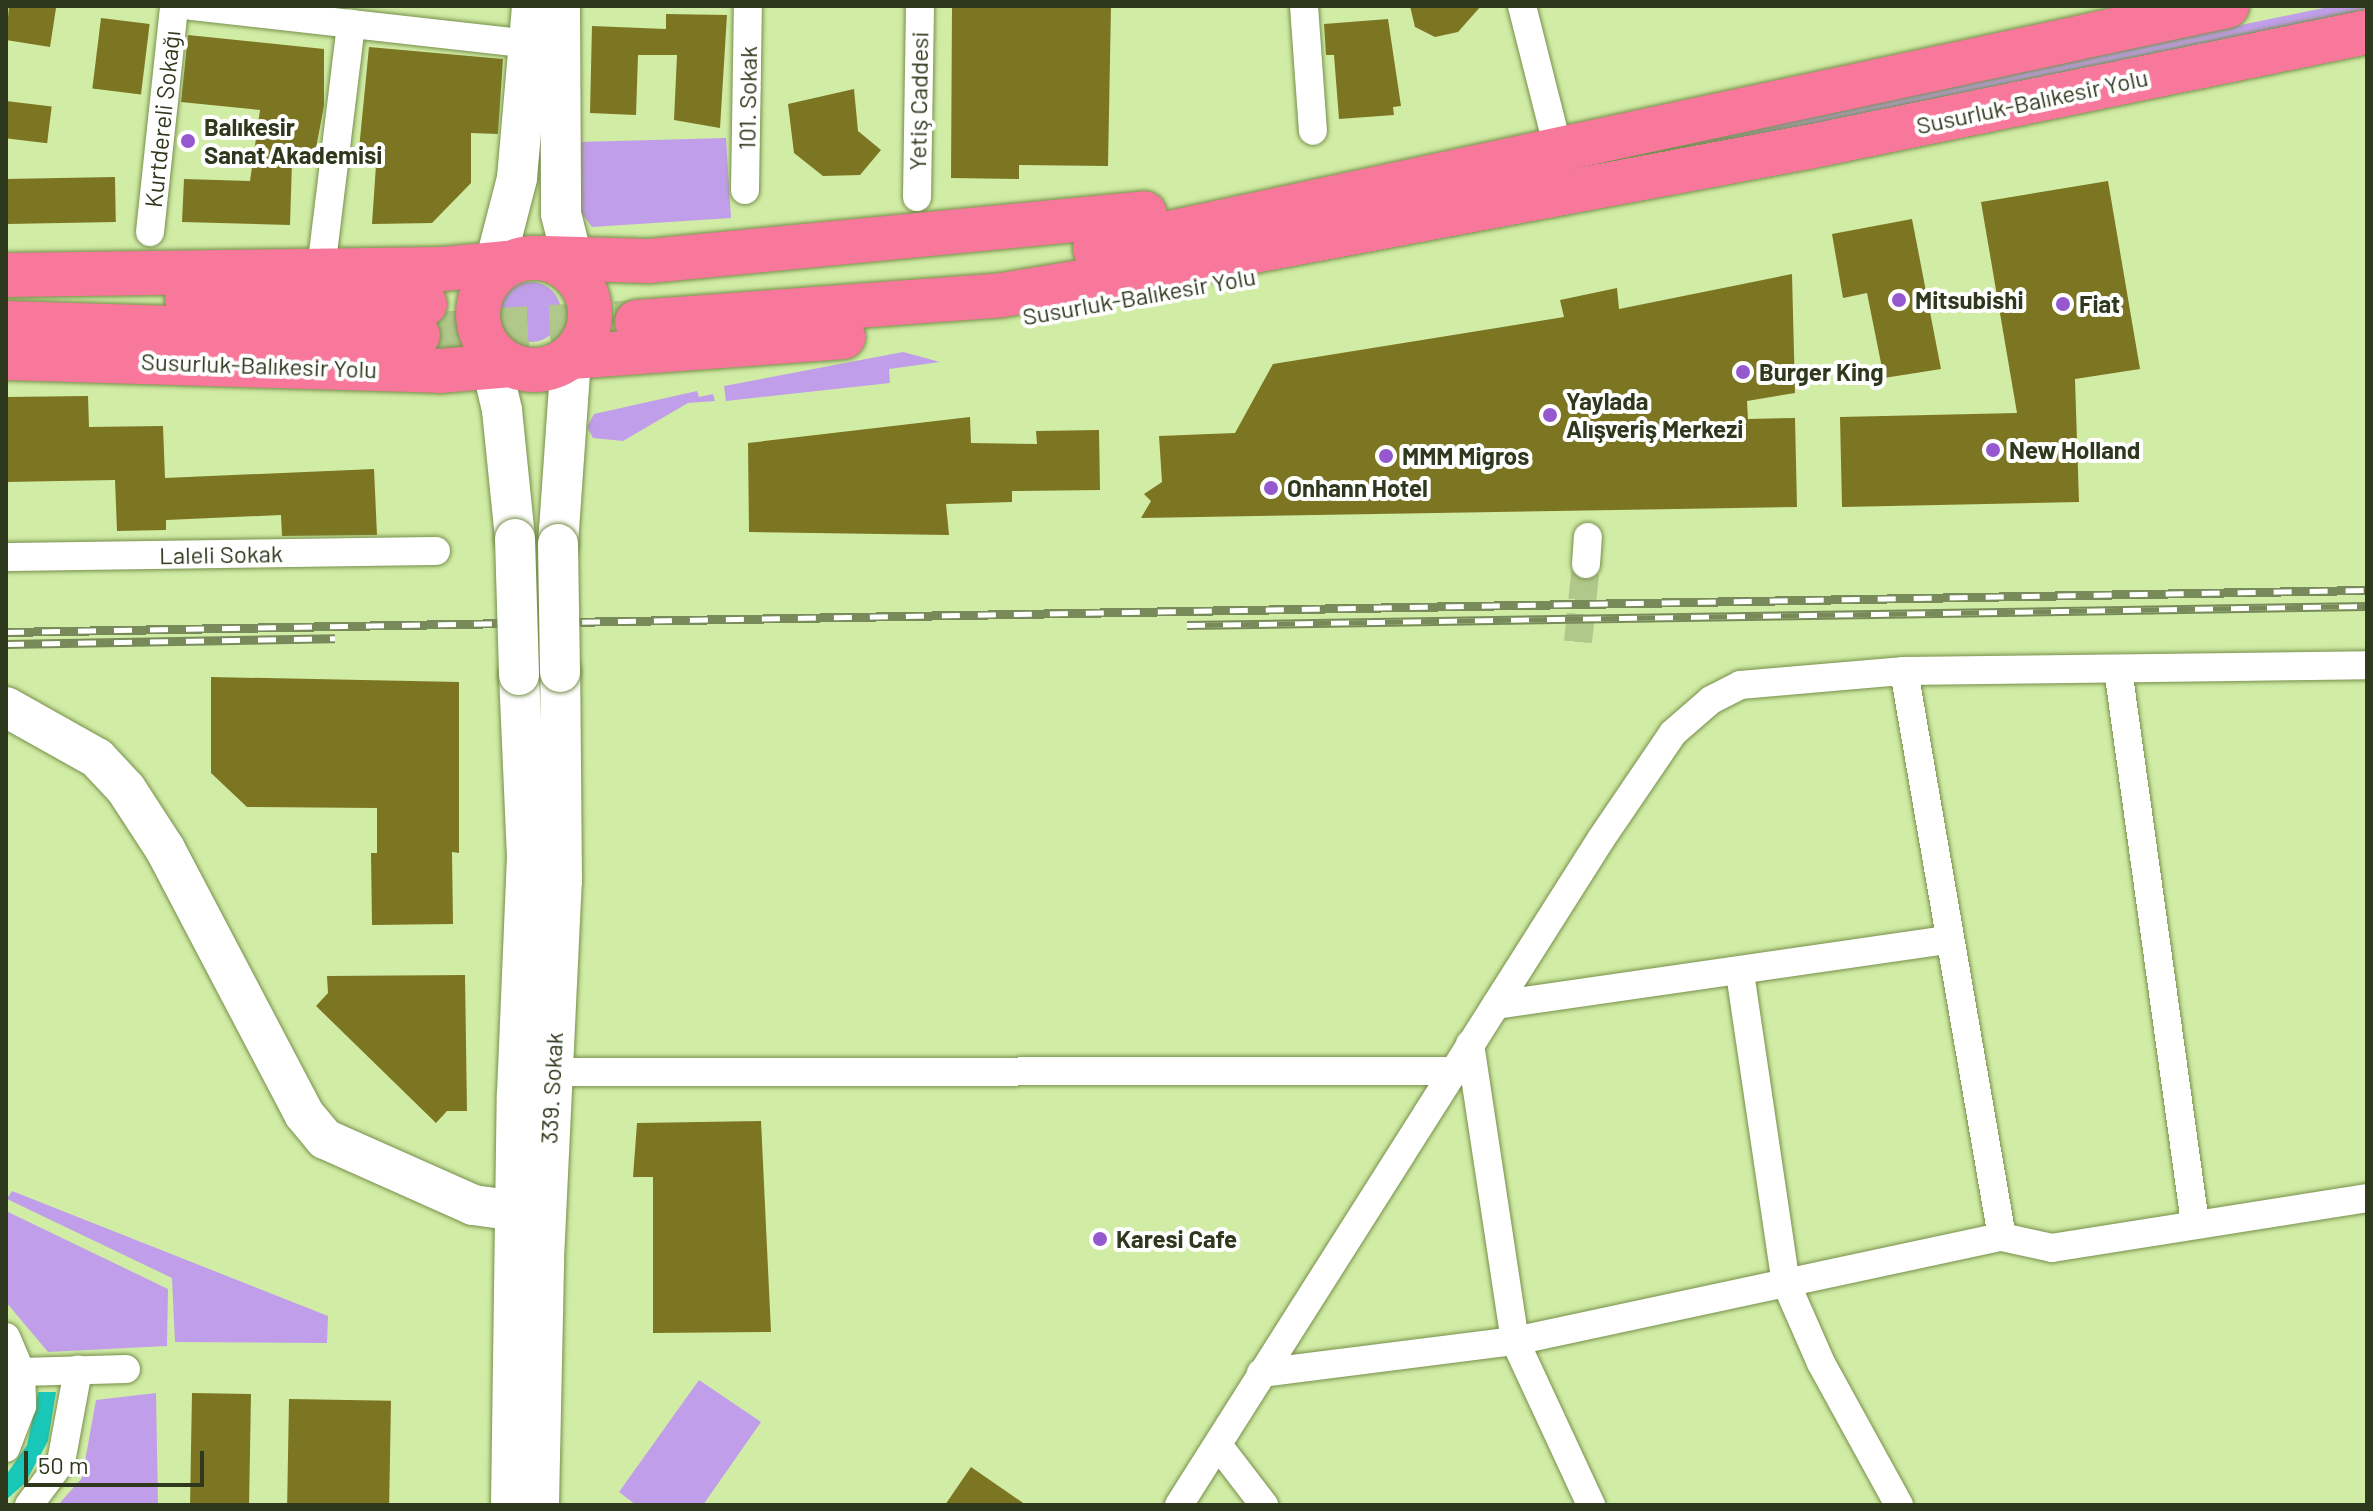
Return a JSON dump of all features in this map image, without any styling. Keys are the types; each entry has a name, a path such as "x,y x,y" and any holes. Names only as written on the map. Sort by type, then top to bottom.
{"highway":[{"name":"Susurluk-Balıkesir Yolu","path":"2227,6 2151,14 1559,152 985,269 632,307 1002,295 1696,168 2367,32"},
{"name":"Susurluk-Balıkesir Yolu","path":"6,275 532,266 649,261 1109,218 1559,152"},
{"name":"Susurluk-Balıkesir Yolu","path":"571,357 947,329 1141,297 1289,270 1544,211 1696,168"},
{"path":"532,266 586,292 590,318 582,343 571,357 542,369 497,359 477,309 532,266"},
{"name":"Susurluk-Balıkesir Yolu","path":"6,299 421,319 6,323"},
{"name":"Susurluk-Balıkesir Yolu","path":"6,358 439,371 497,359"}],"main road":[{"path":"532,266 559,176 560,6"},
{"path":"532,25 517,178 532,266"},
{"name":"339. Sokak","path":"539,1505 551,1072 562,881 558,544 571,357"},
{"name":"339. Sokak","path":"497,359 515,539 527,858 511,1505"},
{"path":"6,707 97,758 126,789 165,849 304,1114 325,1139 473,1205 517,1211"}],"street":[{"name":"Kurtdereli Sokağı","path":"150,232 174,6"},
{"path":"191,6 351,24 532,25"},
{"name":"101. Sokak","path":"745,190 748,6"},
{"name":"Yetiş Caddesi","path":"917,197 920,6"},
{"path":"1304,6 1313,131"},
{"path":"1522,6 1559,152"},
{"path":"323,253 351,24"},
{"name":"Laleli Sokak","path":"6,557 436,551"},
{"path":"1179,1505 1470,1044 1673,733 1711,700 1740,685 1904,671 2367,665"},
{"path":"2118,669 2195,1223"},
{"path":"1904,671 1947,940 2002,1237"},
{"path":"1496,1005 1740,973 1947,940"},
{"path":"1740,973 1786,1283 1821,1363 1899,1505"},
{"path":"1470,1044 1515,1341 1591,1505"},
{"path":"551,1072 1453,1071"},
{"path":"1261,1373 1515,1341 2002,1237 2052,1248 2367,1198"},
{"path":"6,1337 21,1372 22,1406 6,1448"},
{"path":"21,1372 126,1369"},
{"path":"29,1505 61,1462 78,1370"},
{"path":"1218,1445 1264,1505"}],"shaded area":[{"path":"2333,6 2367,6 2367,12 1585,170 1425,193"},
{"path":"726,138 731,218 592,227 579,210 579,142"},
{"path":"531,282 552,291 561,312 552,333 531,342 510,333 501,312 510,291"},
{"path":"903,352 940,362 889,369 890,383 726,401 724,386"},
{"path":"697,391 699,397 713,394 715,401 688,403 623,441 593,438 587,427 594,414"},
{"path":"12,1191 328,1316 327,1343 175,1342 172,1278 7,1199"},
{"path":"6,1211 168,1289 167,1346 48,1352 6,1302"},
{"path":"699,1380 761,1422 703,1505 636,1505 619,1492"},
{"path":"156,1393 158,1505 58,1505 82,1478 96,1400"}],"water":[{"path":"38,1392 56,1392 48,1441 25,1483 6,1500 6,1475 27,1445"}],"building":[{"path":"9,6 56,8 50,47 6,40"},
{"path":"952,6 1111,6 1108,166 1019,165 1019,179 951,178"},
{"path":"1410,6 1481,6 1458,32 1435,37 1415,27"},
{"path":"666,14 727,15 720,128 674,120 677,55 638,55 636,115 590,113 592,26 666,29"},
{"path":"101,18 150,24 141,94 92,88"},
{"path":"1388,19 1401,106 1393,107 1394,115 1339,119 1334,55 1326,55 1324,24"},
{"path":"188,35 324,49 324,106 313,164 292,161 290,225 182,222 184,179 250,181 260,110 181,102"},
{"path":"369,47 503,59 498,134 471,133 471,183 432,223 372,224 377,150 359,149"},
{"path":"854,89 858,131 881,150 860,175 823,176 794,153 788,104"},
{"path":"6,101 52,107 47,143 6,138"},
{"path":"115,177 116,222 7,224 6,179"},
{"path":"2108,181 2140,369 2075,379 2079,502 1842,507 1840,417 2017,413 1981,202"},
{"path":"1912,219 1941,369 1884,378 1867,293 1843,298 1832,234"},
{"name":"Yaylada Alışveriş Merkezi","path":"1792,274 1795,393 1747,401 1748,419 1795,418 1797,507 1141,518 1151,501 1144,494 1162,482 1159,436 1235,433 1273,364 1564,317 1560,300 1617,288 1619,309"},
{"path":"88,396 89,427 163,426 165,478 374,469 377,535 282,536 281,515 166,520 166,530 117,531 115,480 6,482 6,397"},
{"path":"970,417 971,443 1037,444 1036,431 1099,430 1100,490 1012,491 1012,502 946,504 949,535 749,532 748,443"},
{"path":"211,677 459,682 459,853 452,852 453,924 372,925 371,853 377,853 377,808 247,807 211,773"},
{"path":"465,975 467,1111 447,1111 436,1123 316,1006 328,993 327,976"},
{"path":"761,1121 771,1332 653,1333 653,1177 633,1177 637,1123"},
{"path":"192,1393 251,1394 249,1505 190,1505"},
{"path":"289,1399 391,1401 389,1505 287,1505"},
{"path":"971,1467 1026,1505 945,1505"}],"tunnel":[{"path":"418,335 637,322"},
{"path":"1578,642 1586,564"}],"railway":[{"path":"6,632 2367,590"},
{"path":"1187,625 2367,606"},
{"path":"6,644 335,638"}],"place":[{"name":"Balıkesir Sanat Akademisi","path":"188,141"},
{"name":"Mitsubishi","path":"1899,300"},
{"name":"Fiat","path":"2063,304"},
{"name":"Burger King","path":"1743,372"},
{"name":"Yaylada Alışveriş Merkezi","path":"1550,415"},
{"name":"New Holland","path":"1993,450"},
{"name":"MMM Migros","path":"1386,456"},
{"name":"Onhann Hotel","path":"1271,488"},
{"name":"Karesi Cafe","path":"1100,1239"}]}
